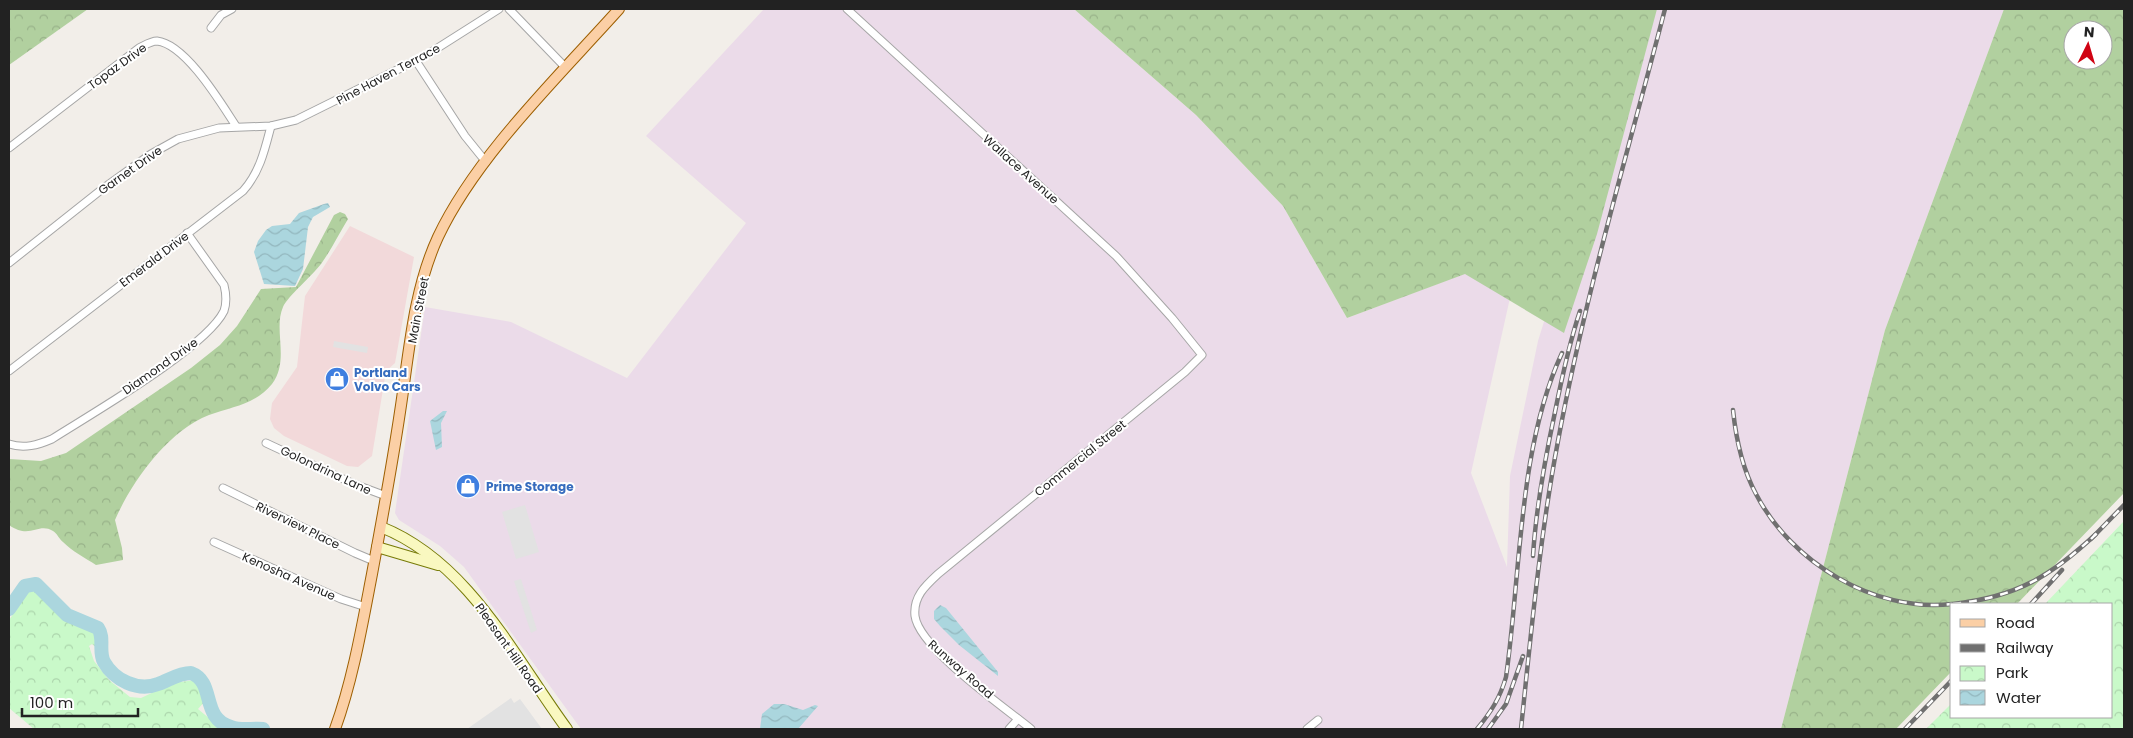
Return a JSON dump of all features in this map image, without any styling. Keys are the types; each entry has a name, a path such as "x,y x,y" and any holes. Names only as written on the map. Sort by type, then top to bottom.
{"main road":[{"name":"Main Street","path":"335,729 354,665 366,607 424,274 444,225 486,162 618,9"}],"street":[{"path":"211,28 216,20 232,9"},
{"name":"Pine Haven Terrace","path":"271,126 306,116 416,61 499,9"},
{"path":"510,9 566,68"},
{"name":"Wallace Avenue","path":"847,9 1116,256 1188,336"},
{"name":"Topaz Drive","path":"9,148 140,48 153,42 168,45 198,72 236,126"},
{"path":"416,61 464,136 486,162"},
{"name":"Garnet Drive","path":"9,262 101,190 164,146 205,130 236,126 271,126"},
{"name":"Emerald Drive","path":"9,371 243,191 252,181 264,156 271,126"},
{"name":"Diamond Drive","path":"9,444 26,447 52,438 179,356 215,325 224,311 226,293 224,285 188,233"},
{"name":"Commercial Street","path":"938,574 1185,372 1202,355 1188,336"},
{"name":"Golondrina Lane","path":"266,443 386,496"},
{"name":"Riverview Place","path":"223,488 374,561"},
{"name":"Pleasant Hill Road","path":"381,527 416,544 447,570 477,602 567,729"},
{"name":"Kenosha Avenue","path":"214,542 341,599 366,607"},
{"name":"Pleasant Hill Road","path":"377,547 427,560 447,570"},
{"name":"Runway Road","path":"938,574 922,589 916,600 916,616 921,631 929,644 944,658 1030,729"},
{"path":"1009,729 1018,718"},
{"path":"1307,729 1318,720"}],"shaded area":[{"path":"764,9 1074,9 1196,115 1283,206 1347,318 1520,253 1471,473 1507,567 1510,476 1538,341 1641,9 2004,9 1885,330 1781,729 581,729 464,567 440,546 399,520 395,513 425,307 511,322 627,378 746,223 646,136"},
{"path":"350,226 414,257 395,363 386,371 372,456 358,467 347,466 284,436 274,428 270,419 272,403 297,367 305,296"},
{"path":"334,341 368,347 367,353 333,347"},
{"path":"525,505 539,552 516,559 502,512"},
{"path":"521,579 537,630 531,633 514,581"},
{"path":"511,698 514,703 520,699 542,729 467,729"}],"green space":[{"path":"9,9 88,9 9,65"},
{"path":"1074,9 1657,9 1597,234 1564,333 1465,274 1347,318 1283,206 1196,115"},
{"path":"2004,9 2124,9 2124,493 2018,603 1950,603 1950,673 1896,729 1781,729 1885,330"},
{"path":"340,212 345,214 348,219 332,248 321,264 283,307 280,316 280,365 272,384 266,391 251,400 209,415 194,423 179,433 153,459 131,489 115,520 123,560 96,565 70,548 53,531 43,528 23,531 9,525 9,459 41,461 66,453 191,368 220,345 237,326 261,289 296,287 334,215"},
{"path":"2124,521 2124,729 1926,729 1950,705 1950,718 2113,718 2113,603 2046,603"},
{"path":"30,589 41,593 64,620 87,628 97,635 97,648 92,644 89,646 94,661 109,680 130,697 141,698 173,683 195,680 206,700 198,709 222,729 34,729 9,708 9,620 21,603 22,595"}],"water":[{"path":"328,203 330,207 313,217 308,227 303,269 295,286 264,284 254,252 258,241 266,230 272,226 290,224 299,213"},
{"path":"443,411 447,411 441,423 442,447 436,450 430,421"},
{"path":"940,605 946,608 998,672 998,676 959,645 934,619 934,611"},
{"path":"774,704 784,704 803,710 815,705 818,706 798,729 760,729 762,714"}],"waterway":[{"path":"9,609 25,586 36,584 67,615 98,628 101,636 102,658 108,668 120,679 135,685 150,686 178,675 191,673 199,678 203,684 211,708 221,722 239,729 263,729"}],"railway":[{"path":"1521,729 1536,585 1558,441 1594,278 1665,9"},
{"path":"1533,556 1539,501 1548,447 1566,361 1580,311"},
{"path":"1477,729 1487,717 1501,692 1506,677 1529,470 1537,429 1548,390 1562,353"},
{"path":"1733,410 1740,453 1747,474 1771,519 1790,541 1813,561 1838,578 1865,591 1893,600 1923,605 1950,604"},
{"path":"2091,539 2124,505"},
{"path":"1961,603 1996,596 2032,582 2064,562 2096,534"},
{"path":"2032,603 2062,570"},
{"path":"1488,729 1506,704 1523,656"},
{"path":"1905,729 1950,682"}],"place":[{"name":"Portland Volvo Cars","path":"337,379"},
{"name":"Prime Storage","path":"468,486"}]}
